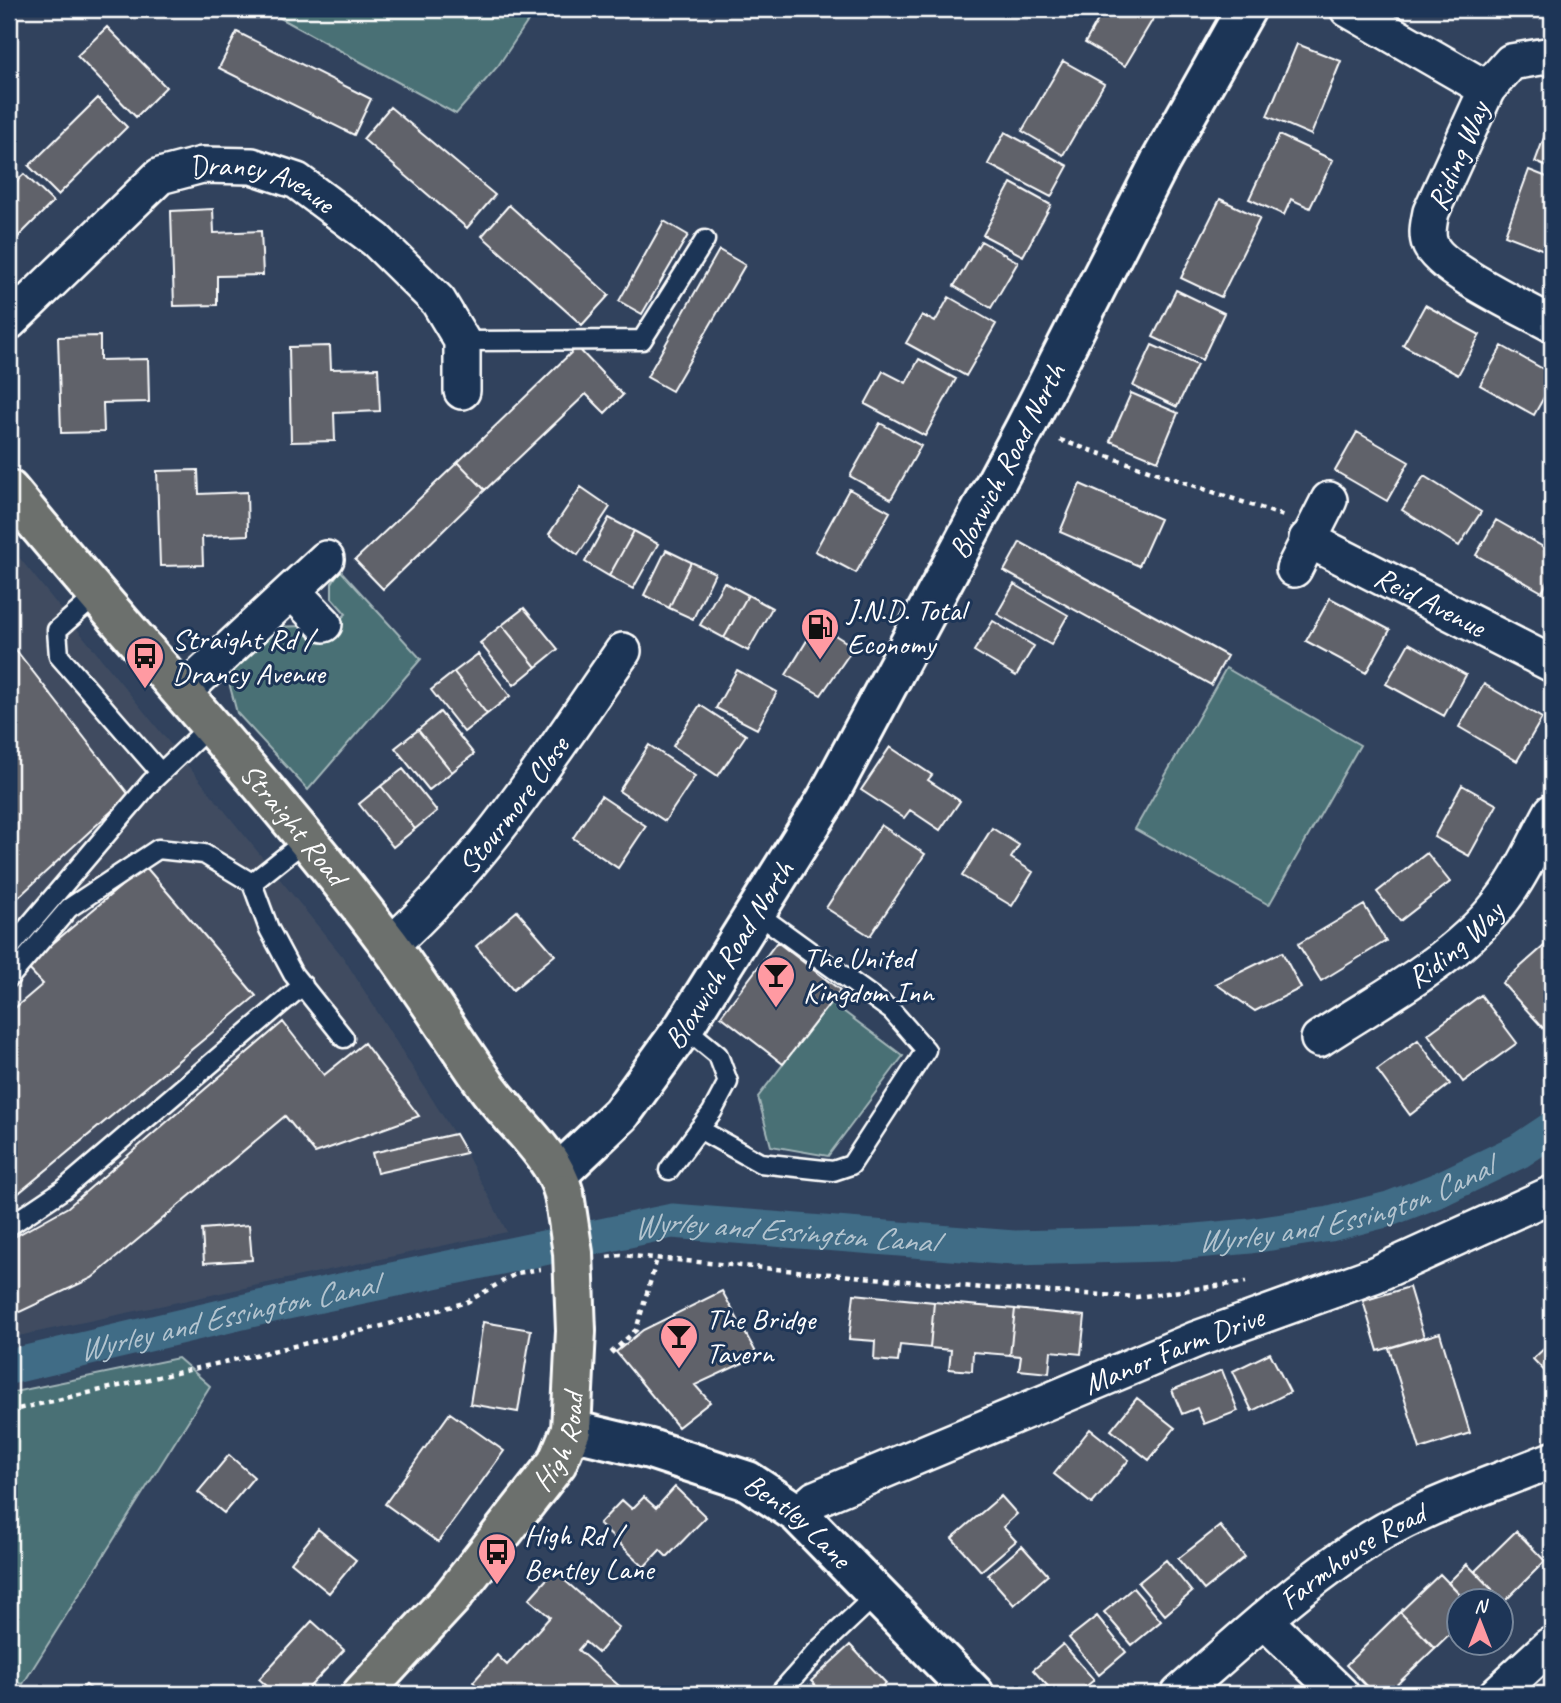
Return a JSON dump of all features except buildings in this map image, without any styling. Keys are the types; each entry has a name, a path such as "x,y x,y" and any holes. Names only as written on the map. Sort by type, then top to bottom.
{"main road":[{"name":"Straight Road","path":"9,490 96,596 183,692 390,945 487,1087 561,1184"},
{"name":"High Road","path":"362,1694 452,1597 536,1492 557,1462 570,1430 575,1345 573,1252 561,1184"}],"street":[{"name":"Bloxwich Road North","path":"561,1184 621,1114 684,1027 758,914 870,720 1026,428 1160,162 1246,9"},
{"path":"1348,9 1486,89"},
{"name":"Riding Way","path":"1552,55 1511,62 1486,89 1431,212 1428,232 1430,246 1460,273 1552,324"},
{"name":"Drancy Avenue","path":"9,322 160,176 202,165 252,166 297,181 376,240 438,301 462,341"},
{"path":"462,341 462,391"},
{"name":"Reid Avenue","path":"1311,533 1552,664"},
{"path":"183,692 293,593 326,559"},
{"path":"293,593 324,624"},
{"name":"Stourmore Close","path":"390,945 428,912 513,809 623,650"},
{"name":"Riding Way","path":"1319,1039 1438,961 1472,933 1505,896 1552,812"},
{"name":"Manor Farm Drive","path":"798,1514 815,1499 1197,1339 1374,1275 1552,1194"},
{"name":"Bentley Lane","path":"570,1430 650,1448 748,1482 798,1514 974,1694"},
{"name":"Farmhouse Road","path":"1179,1694 1264,1620 1354,1550 1421,1513 1552,1460"},
{"path":"1264,1620 1342,1694"},
{"path":"1497,1694 1549,1646 1552,1650"}],"lane":[{"path":"462,341 642,340 705,240"},
{"path":"96,596 57,631 59,656 160,772"},
{"path":"9,949 160,772 210,726"},
{"path":"252,883 306,840"},
{"path":"9,978 69,908 158,849 204,854 252,883 269,929 303,985 344,1038"},
{"path":"699,1129 760,1163 833,1171 851,1165 926,1050 892,1011 758,914"},
{"path":"9,1226 64,1189 303,985"},
{"path":"669,1170 728,1082 718,1055 684,1027"},
{"path":"779,1694 818,1650 878,1593"}],"path":[{"path":"1026,428 1311,533"},
{"path":"595,1259 621,1255 984,1288 1137,1297 1248,1282"},
{"path":"575,1345 605,1359 636,1330 657,1259"},
{"path":"9,1412 382,1326 467,1302 517,1273 543,1269"}],"shaded area":[{"path":"9,545 343,957 466,1153 507,1232 9,1338"}],"green space":[{"path":"264,9 536,9 498,66 456,114"},
{"path":"340,570 421,659 308,790 237,713 227,675 274,627 303,626 320,636 346,614 332,598 332,583"},
{"path":"1226,668 1360,745 1269,905 1135,829"},
{"path":"831,1002 903,1056 828,1156 771,1146 758,1097"},
{"path":"178,1358 210,1386 23,1684 9,1681 9,1393"}],"waterway":[{"name":"Wyrley and Essington Canal","path":"9,1367 259,1308 672,1221 1014,1248 1164,1244 1250,1236 1330,1224 1389,1209 1438,1190 1519,1151 1552,1129"}],"place":[{"name":"J.N.D. Total Economy","path":"820,661"},
{"name":"Straight Rd / Drancy Avenue","path":"145,690"},
{"name":"The United Kingdom Inn","path":"776,1009"},
{"name":"The Bridge Tavern","path":"679,1370"},
{"name":"High Rd / Bentley Lane","path":"497,1586"}]}
